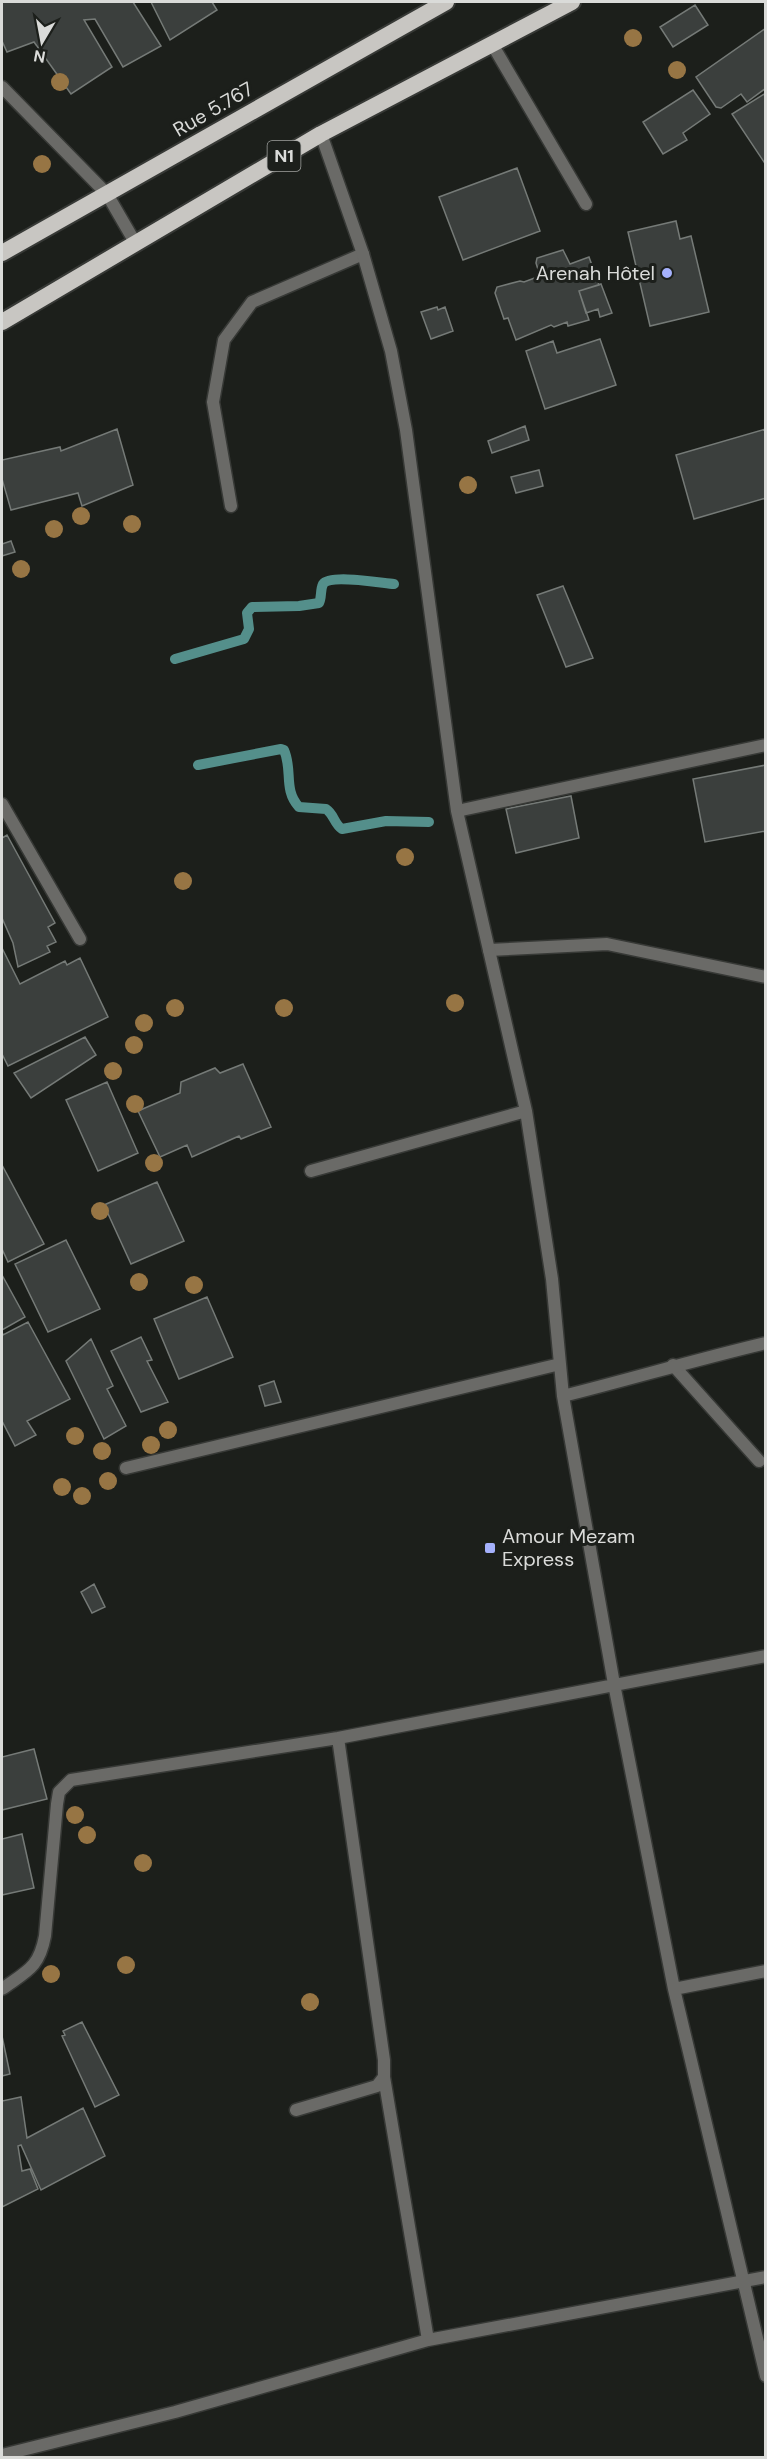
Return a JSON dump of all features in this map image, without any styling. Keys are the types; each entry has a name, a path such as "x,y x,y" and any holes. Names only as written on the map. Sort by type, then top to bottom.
{"highway":[{"name":"Rue 5.767","path":"2,253 446,2"},
{"name":"N1","path":"2,322 321,134 572,2"}],"street":[{"path":"492,44 586,204"},
{"path":"2,87 107,194 136,244"},
{"path":"321,134 363,254 391,351 406,430 457,811 526,1111 552,1279 563,1396 614,1684 674,1989 765,2376"},
{"path":"231,506 213,402 224,340 252,302 363,254"},
{"path":"457,811 765,745"},
{"path":"2,804 80,939"},
{"path":"489,950 607,944 765,977"},
{"path":"311,1171 526,1111"},
{"path":"563,1396 765,1342"},
{"path":"126,1468 560,1364"},
{"path":"673,1365 759,1461"},
{"path":"2,1989 34,1966 42,1955 57,1804 59,1792 71,1780 338,1738 765,1656"},
{"path":"338,1738 384,2060 384,2077 428,2340"},
{"path":"674,1989 765,1971"},
{"path":"296,2110 377,2086 384,2077"},
{"path":"2,2455 175,2412 428,2340 765,2277"}],"building":[{"path":"2,2 133,2 161,46 123,67 95,19 84,20 112,67 71,94 34,42 7,52 2,41"},
{"path":"151,2 212,2 217,10 170,40"},
{"path":"695,5 708,25 673,47 660,27"},
{"path":"766,28 766,88 747,102 741,94 721,108 716,107 696,77"},
{"path":"693,90 710,114 683,133 687,140 663,154 643,122"},
{"path":"766,93 766,165 732,114"},
{"path":"517,168 540,231 463,260 439,197"},
{"path":"676,221 680,239 691,236 709,312 650,326 628,232"},
{"path":"563,250 570,264 589,257 599,285 579,291 589,320 568,326 567,322 554,327 551,325 516,340 508,318 504,319 495,293 497,287 524,282 540,276 536,263 537,258"},
{"path":"601,284 612,313 600,317 598,309 586,313 579,291"},
{"path":"437,307 438,310 445,307 453,331 431,339 421,312"},
{"path":"600,339 616,385 545,409 526,351 553,341 557,353"},
{"path":"525,426 529,440 492,453 488,441"},
{"path":"117,429 133,485 82,506 78,493 11,510 2,479 2,460 60,447 61,451"},
{"path":"766,429 766,498 694,519 676,455"},
{"path":"539,470 543,486 516,493 511,477"},
{"path":"11,541 15,552 2,556 2,544"},
{"path":"563,586 593,658 566,667 537,595"},
{"path":"766,765 766,831 705,842 693,779"},
{"path":"571,796 579,838 516,853 506,809"},
{"path":"7,835 55,923 48,927 56,942 47,946 50,952 18,967 13,943 2,918 2,838"},
{"path":"2,948 20,984 65,961 67,965 80,958 108,1017 8,1066 2,1054"},
{"path":"85,1037 96,1055 31,1098 14,1073"},
{"path":"243,1064 271,1127 241,1139 239,1136 192,1157 187,1145 160,1157 138,1111 180,1093 181,1082 215,1068 220,1073"},
{"path":"107,1082 138,1153 98,1171 66,1100"},
{"path":"2,1165 44,1244 8,1262 2,1249"},
{"path":"157,1182 184,1241 131,1264 104,1205"},
{"path":"66,1240 100,1309 48,1332 15,1264"},
{"path":"2,1275 25,1317 2,1330"},
{"path":"207,1297 233,1357 179,1379 154,1319"},
{"path":"28,1322 70,1399 27,1421 36,1435 15,1446 2,1421 2,1332 3,1335"},
{"path":"141,1337 152,1360 147,1361 168,1402 141,1412 111,1351"},
{"path":"91,1339 113,1386 107,1389 126,1426 104,1439 66,1361"},
{"path":"274,1381 281,1402 265,1406 259,1386"},
{"path":"94,1584 105,1607 92,1613 81,1592"},
{"path":"34,1749 47,1799 2,1810 2,1757"},
{"path":"22,1834 34,1888 2,1895 2,1839"},
{"path":"82,2022 119,2095 95,2107 62,2036 65,2035 63,2031"},
{"path":"2,2036 10,2074 2,2076"},
{"path":"21,2097 27,2138 83,2108 105,2156 41,2190 21,2145 18,2146 22,2171 30,2169 38,2189 2,2207 2,2101"}],"waterway":[{"path":"175,659 244,639 249,629 247,613 252,607 299,606 319,603 322,586 328,581 345,579 394,584"},
{"path":"198,765 281,749 287,757 291,794 299,807 326,809 342,829 386,821 429,822"}],"place":[{"name":"Arenah Hôtel","path":"667,273"},
{"name":"Amour Mezam Express","path":"490,1548"}]}
